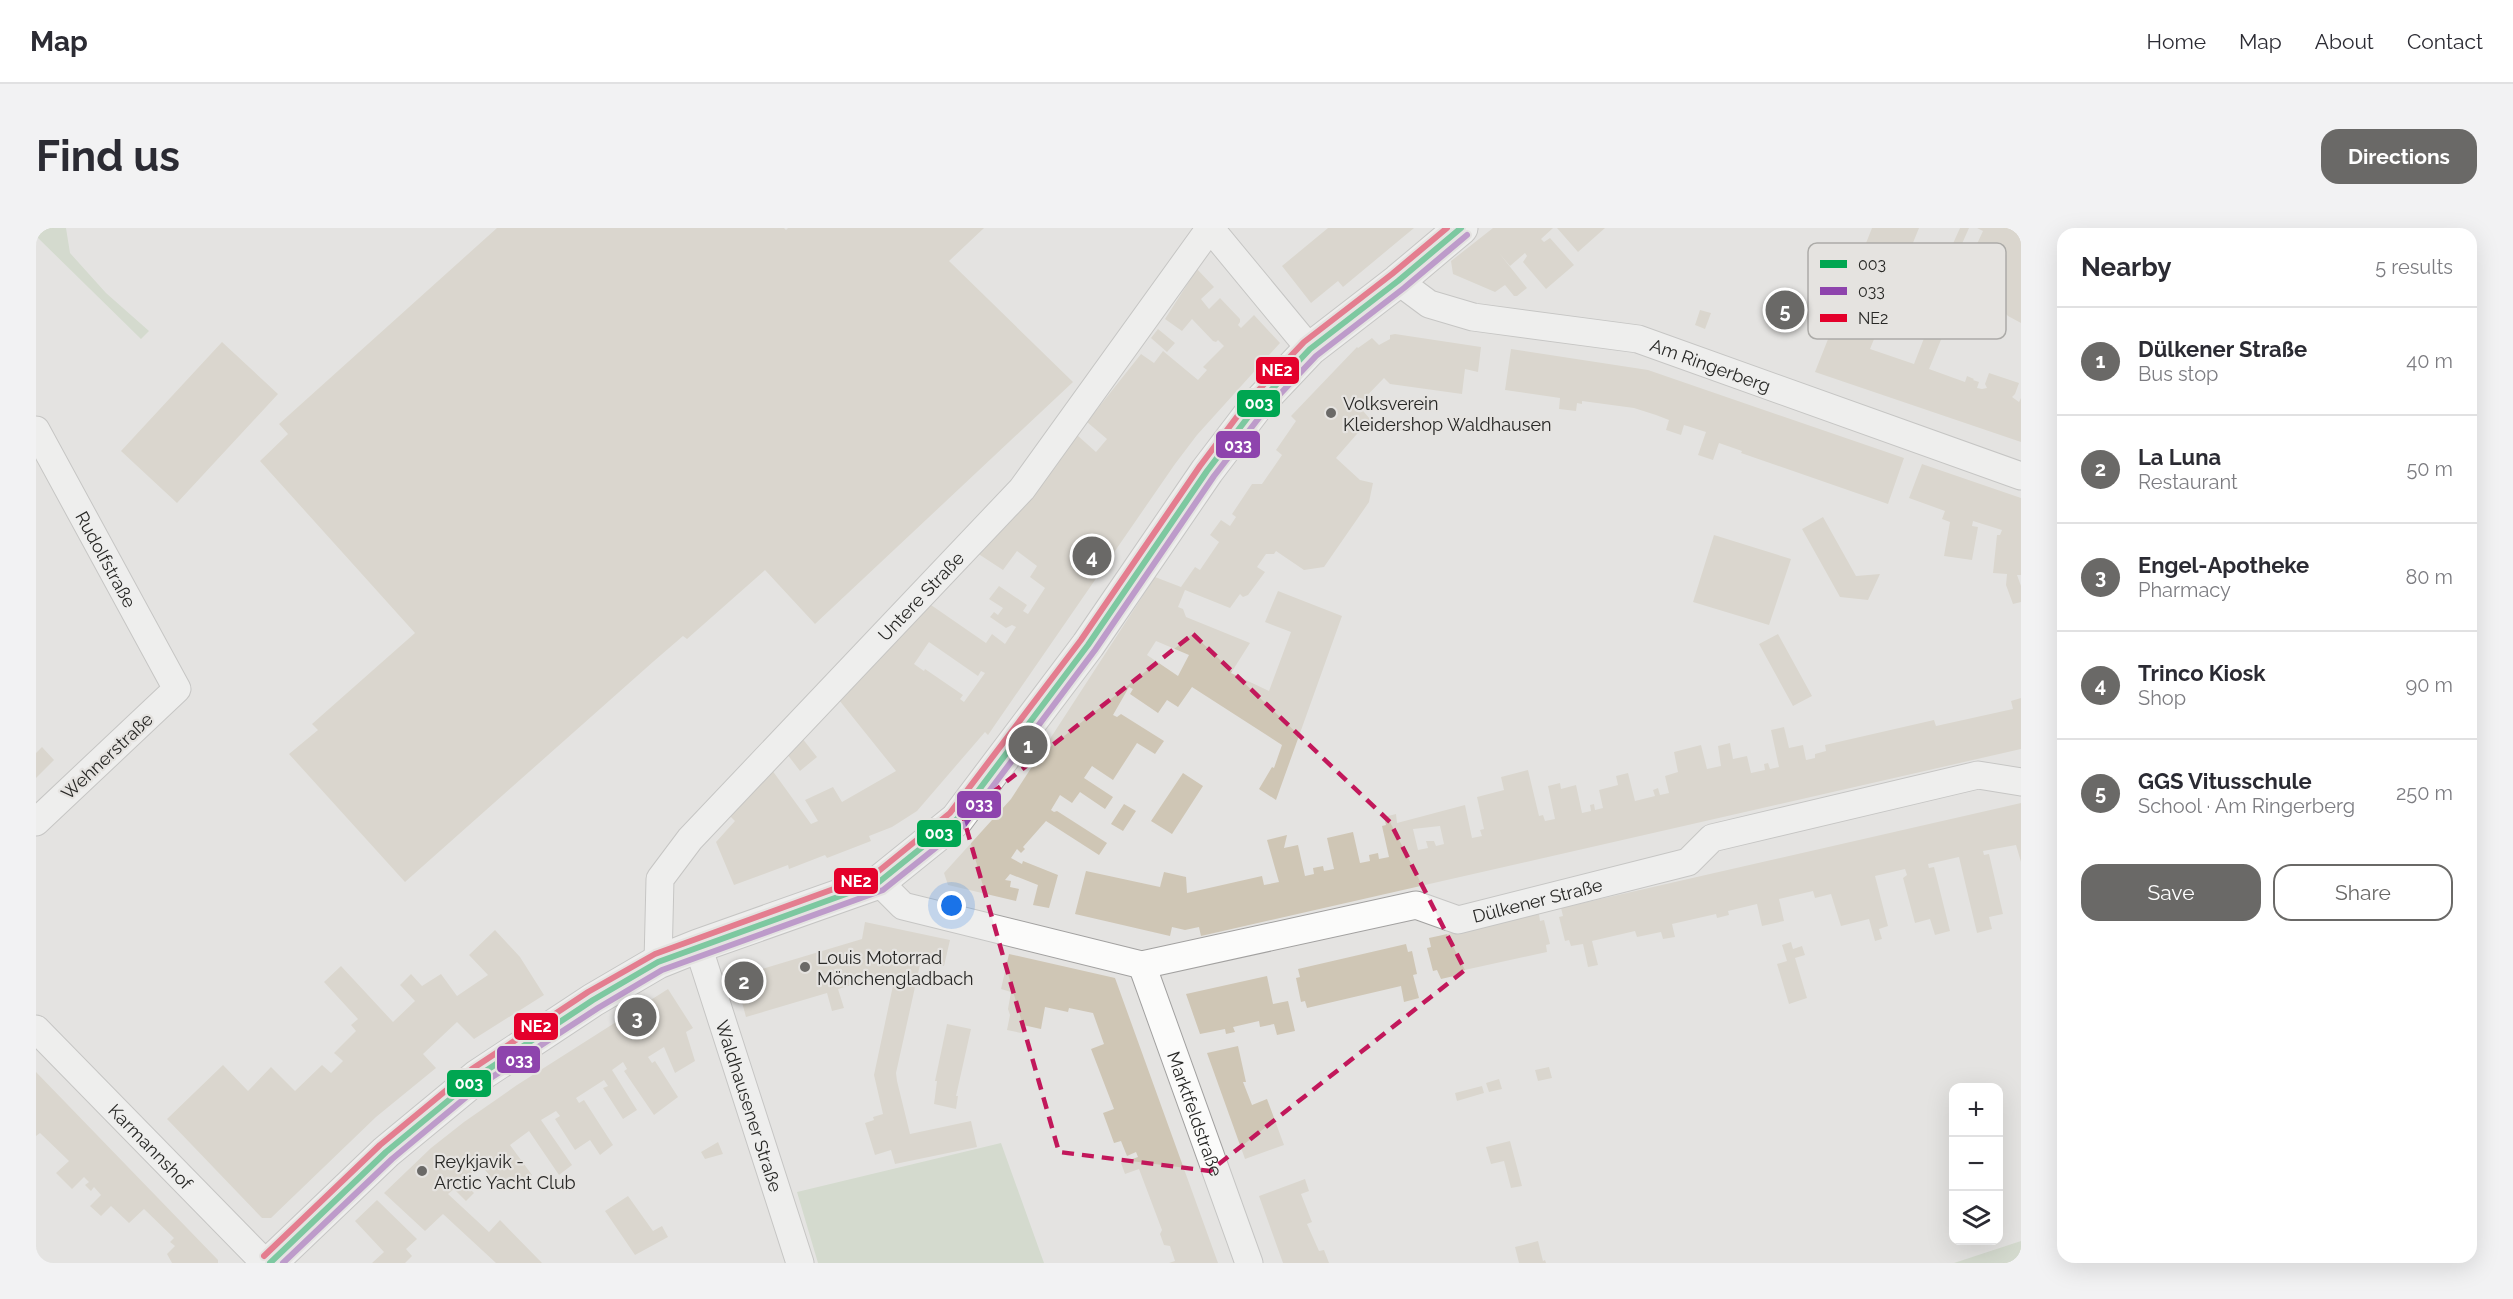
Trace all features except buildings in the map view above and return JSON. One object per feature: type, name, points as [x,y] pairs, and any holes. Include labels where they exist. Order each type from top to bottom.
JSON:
[{"type":"street","points":[[1210,228],[1310,349]]},
{"type":"street","name":"Untere Straße","points":[[658,962],[660,879],[690,839],[1022,489],[1210,228]]},
{"type":"street","points":[[268,1263],[386,1152],[478,1076],[594,1000],[658,962],[879,882],[957,819],[1088,645],[1207,471],[1258,405],[1310,349],[1398,281],[1461,228]]},
{"type":"street","name":"Am Ringerberg","points":[[1398,281],[1429,304],[1473,317],[1638,339],[2021,476]]},
{"type":"street","name":"Rudolfstraße","points":[[36,430],[177,689]]},
{"type":"street","name":"Wehnerstraße","points":[[36,822],[177,689]]},
{"type":"street","name":"Dülkener Straße","points":[[879,882],[903,906],[1142,965],[1416,905],[1458,920],[1688,862],[1712,838],[1978,775],[2021,782]]},
{"type":"street","name":"Waldhausener Straße","points":[[698,946],[800,1263]]},
{"type":"street","name":"Marktfeldstraße","points":[[1142,965],[1249,1263]]},
{"type":"street","name":"Karmannshof","points":[[36,1029],[268,1263]]},
{"type":"highlighted area","points":[[1193,634],[1390,822],[1465,970],[1210,1171],[1059,1152],[963,816]]},
{"type":"green space","points":[[40,228],[66,228],[70,253],[106,293],[149,331],[141,339],[37,237]]},
{"type":"green space","points":[[1001,1143],[1044,1263],[818,1263],[797,1192]]},
{"type":"green space","points":[[2021,1241],[2021,1263],[1954,1263]]},
{"type":"transit line","name":"NE2","points":[[264,1256],[380,1145],[472,1069],[588,992],[655,954],[875,874],[950,813],[1081,640],[1200,466],[1251,398],[1304,342],[1447,228]]},
{"type":"transit line","name":"003","points":[[270,1263],[386,1152],[478,1076],[593,1000],[658,962],[879,882],[957,819],[1088,645],[1207,471],[1258,404],[1310,349],[1398,281],[1461,228]]},
{"type":"transit line","name":"033","points":[[283,1263],[392,1159],[483,1083],[598,1008],[662,970],[883,890],[963,826],[1095,650],[1214,476],[1265,410],[1316,356],[1404,288],[1467,235]]},
{"type":"place","name":"GGS Vitusschule","points":[[1785,310]]},
{"type":"place","name":"Volksverein Kleidershop Waldhausen","points":[[1331,413]]},
{"type":"place","name":"Trinco Kiosk","points":[[1092,556]]},
{"type":"place","name":"Dülkener Straße","points":[[1028,745]]},
{"type":"place","name":"Louis Motorrad Mönchengladbach","points":[[805,967]]},
{"type":"place","name":"La Luna","points":[[744,981]]},
{"type":"place","name":"Engel-Apotheke","points":[[637,1017]]},
{"type":"place","name":"Reykjavik - Arctic Yacht Club","points":[[422,1171]]}]
